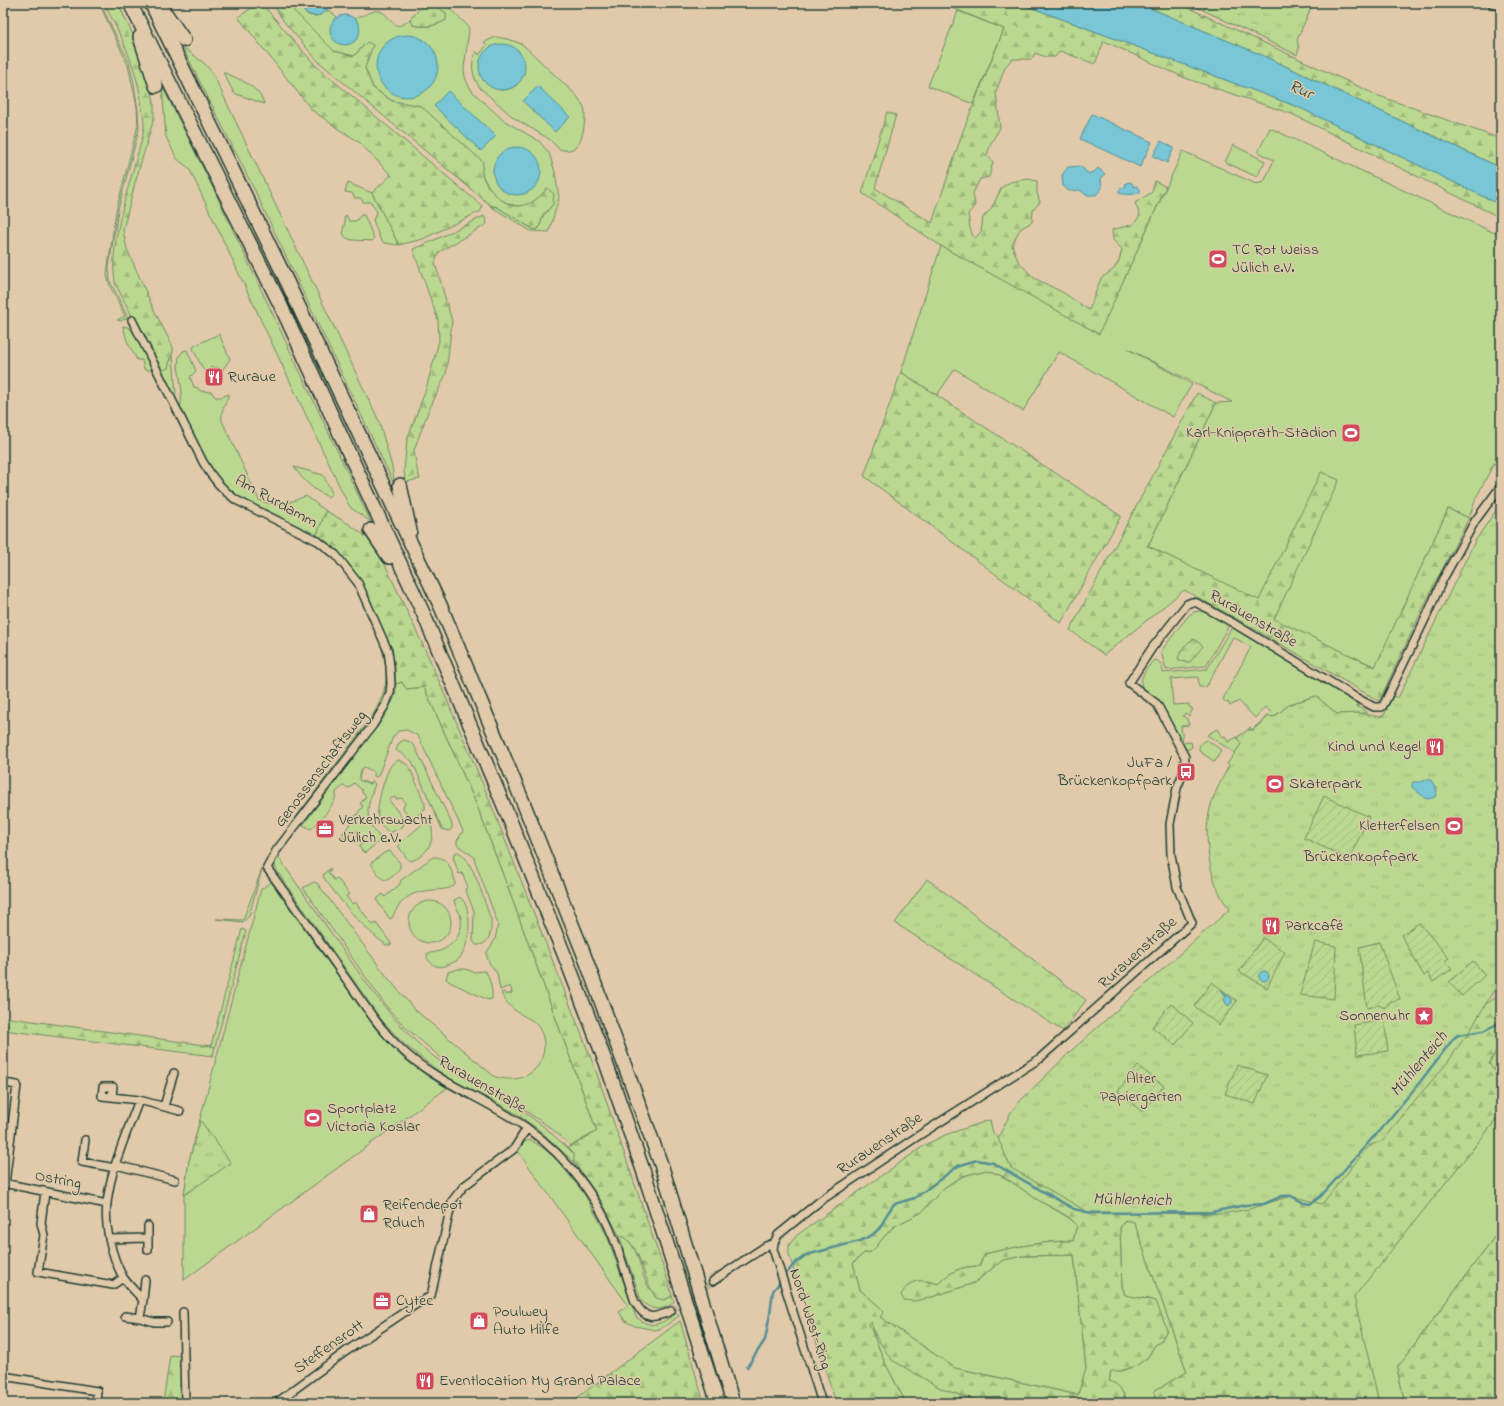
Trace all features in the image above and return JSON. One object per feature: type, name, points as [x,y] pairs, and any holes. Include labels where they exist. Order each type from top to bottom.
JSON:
[{"type":"highway","points":[[130,3],[156,86]]},
{"type":"highway","points":[[130,3],[280,304],[424,615],[515,832],[606,1063],[644,1173],[718,1403]]},
{"type":"highway","points":[[152,3],[281,269],[440,607],[523,802],[583,952],[662,1167],[733,1403]]},
{"type":"highway","points":[[159,3],[184,40]]},
{"type":"highway","points":[[400,485],[414,552]]},
{"type":"highway","points":[[371,530],[424,615]]},
{"type":"street","points":[[1491,3],[1501,7]]},
{"type":"street","name":"Am Rurdamm","points":[[132,320],[198,452],[215,482],[236,500],[328,548],[336,555],[358,583],[388,651],[391,684]]},
{"type":"street","name":"Rurauenstraße","points":[[713,1281],[766,1246],[774,1243],[778,1235],[820,1201],[918,1136],[1039,1059],[1192,923],[1177,887],[1171,855],[1170,824],[1178,788],[1184,771],[1185,757],[1157,704],[1129,683],[1152,648],[1187,604],[1192,602],[1197,603],[1233,623],[1355,697],[1374,707],[1382,707],[1386,702],[1442,581],[1475,521],[1501,486]]},
{"type":"street","name":"Genossenschaftsweg","points":[[267,868],[276,851],[373,725],[385,706],[390,693],[391,684]]},
{"type":"street","name":"Rurauenstraße","points":[[267,868],[375,1020],[399,1047],[418,1064],[449,1084],[527,1128],[561,1158],[583,1183],[600,1210],[614,1239],[635,1302],[639,1309],[649,1317],[658,1317],[671,1311]]},
{"type":"street","points":[[164,1106],[174,1074]]},
{"type":"street","points":[[3,1083],[17,1086],[4,1184]]},
{"type":"street","points":[[112,1096],[139,1100],[164,1106],[180,1112]]},
{"type":"street","points":[[139,1100],[115,1166],[107,1204],[109,1239],[124,1278],[143,1300]]},
{"type":"street","name":"Steffensrott","points":[[276,1403],[345,1352],[418,1303],[431,1296],[452,1201],[464,1186],[514,1149],[527,1128]]},
{"type":"street","points":[[84,1140],[82,1162],[115,1166],[175,1180]]},
{"type":"street","name":"Ostring","points":[[4,1184],[107,1204]]},
{"type":"street","points":[[46,1192],[41,1223],[44,1235],[38,1272],[112,1285],[124,1278]]},
{"type":"street","points":[[148,1226],[148,1250]]},
{"type":"street","points":[[109,1239],[148,1238]]},
{"type":"street","name":"Nord-West-Ring","points":[[774,1243],[773,1249],[822,1403]]},
{"type":"street","points":[[140,1318],[145,1280]]},
{"type":"street","points":[[183,1312],[185,1403]]},
{"type":"street","points":[[125,1316],[154,1322],[167,1322]]},
{"type":"street","points":[[3,1376],[97,1391],[96,1403]]},
{"type":"green space","points":[[99,3],[129,62],[138,111],[139,129],[118,210],[109,267],[110,281],[127,316],[127,318],[121,321],[117,320],[125,316],[110,286],[107,275],[116,211],[138,125],[137,107],[128,65]]},
{"type":"green space","points":[[104,3],[118,3],[143,56],[150,78],[154,104],[154,118],[123,230],[127,249],[154,310],[173,347],[173,353],[168,368],[164,370],[160,370],[116,285],[114,256],[119,222],[142,139],[144,124],[141,100],[135,74],[122,39]]},
{"type":"green space","points":[[272,3],[286,3],[334,51],[354,56],[367,42],[373,45],[365,68],[373,88],[392,101],[421,106],[483,162],[482,172],[484,179],[496,196],[507,203],[519,206],[528,204],[535,200],[547,188],[554,194],[553,204],[543,216],[537,230],[497,207],[490,205],[319,62],[285,23]]},
{"type":"green space","points":[[286,3],[300,3],[304,11],[310,16],[318,16],[326,11],[330,11],[337,17],[334,20],[358,22],[355,19],[378,11],[382,12],[394,24],[397,25],[405,23],[410,19],[413,25],[426,26],[434,25],[446,20],[432,3],[444,3],[468,26],[469,30],[464,71],[466,80],[473,92],[503,120],[539,141],[549,153],[555,172],[559,198],[549,232],[531,231],[490,206],[497,207],[537,230],[543,216],[553,204],[547,189],[538,198],[528,204],[519,206],[501,200],[493,193],[481,172],[421,106],[392,101],[373,88],[365,68],[367,42],[354,56],[334,51]]},
{"type":"green space","points":[[425,3],[432,3],[446,13],[446,20],[430,26],[413,25],[410,19]]},
{"type":"green space","points":[[940,3],[1019,3],[1298,107],[1501,205],[1501,218],[1292,114],[1185,78],[1104,41],[1095,64],[1060,51],[1055,57],[1046,57],[1035,53],[1032,59],[1012,59],[1005,67],[996,92],[1000,128],[991,143],[987,155],[993,162],[989,177],[980,179],[973,193],[975,205],[968,214],[970,228],[974,239],[981,232],[983,217],[991,209],[1002,187],[1010,182],[1028,179],[1037,181],[1037,193],[1040,202],[1033,210],[1032,222],[1020,229],[1012,245],[1018,261],[1034,278],[1062,292],[1089,310],[1101,278],[1113,270],[1119,261],[1122,249],[1113,240],[1112,230],[1134,224],[1140,215],[1135,203],[1152,192],[1155,181],[1166,187],[1099,334],[941,246],[862,193],[887,112],[896,115],[875,188],[932,223],[963,131],[1004,29]]},
{"type":"green space","points":[[1138,3],[1178,3],[1379,96],[1501,139],[1501,168],[1264,56]]},
{"type":"green space","points":[[1188,3],[1209,3],[1203,10]]},
{"type":"green space","points":[[1209,3],[1313,3],[1297,40],[1299,48],[1297,55],[1203,10]]},
{"type":"green space","points":[[258,4],[262,4],[315,65],[482,206],[481,211],[423,239],[399,245],[372,193],[391,175],[358,141],[312,110],[238,17]]},
{"type":"green space","points":[[958,11],[1004,29],[973,104],[928,86]]},
{"type":"green space","points":[[496,37],[522,44],[577,96],[584,107],[585,121],[583,133],[577,146],[568,150],[559,149],[549,139],[514,118],[480,88],[475,79],[473,61],[476,51],[479,55],[487,45],[484,42]],"holes":[[[496,45],[518,50],[524,60],[517,85],[510,89],[502,90],[487,84],[486,51]]]},
{"type":"green space","points":[[182,46],[205,64],[212,72],[379,421],[392,467],[395,486],[255,191]]},
{"type":"green space","points":[[223,72],[248,84],[258,92],[264,104],[234,93]]},
{"type":"green space","points":[[162,86],[214,190],[371,522],[351,508],[347,502],[189,168],[177,159],[166,137]]},
{"type":"green space","name":"Karl-Knipprath-Stadion","points":[[1270,128],[1501,236],[1501,466],[1494,463],[1476,498],[1469,518],[1448,509],[1376,667],[1274,620],[1259,601],[1148,546],[1216,403],[1232,402],[1128,349],[1192,384],[1173,417],[1059,352],[1023,411],[955,369],[937,395],[901,372],[941,246],[1099,333],[1183,151],[1256,184],[1264,182],[1274,160],[1258,152]]},
{"type":"green space","points":[[1233,145],[1265,161],[1257,177],[1225,162]]},
{"type":"green space","points":[[348,183],[372,193],[399,245],[384,243],[380,239],[373,220],[377,212],[371,202],[363,202],[361,198],[355,198],[352,193],[345,192]]},
{"type":"green space","points":[[346,215],[349,221],[356,221],[361,215],[364,215],[374,238],[372,241],[346,238],[343,229],[345,222],[344,218]]},
{"type":"green space","points":[[484,216],[487,224],[439,252],[435,263],[452,321],[446,374],[428,412],[414,450],[420,479],[405,482],[404,470],[407,440],[426,389],[439,341],[438,320],[413,249]]},
{"type":"green space","points":[[123,326],[128,327],[134,332],[216,487],[208,478],[154,371],[144,369],[142,360],[137,360],[127,341]]},
{"type":"green space","points":[[219,334],[230,359],[221,372],[219,368],[211,367],[207,373],[203,369],[193,349],[194,346]]},
{"type":"green space","points":[[187,350],[196,371],[190,377],[194,387],[198,388],[200,391],[212,392],[215,397],[222,397],[229,394],[222,412],[222,421],[259,500],[271,504],[282,504],[306,496],[326,511],[316,537],[234,496],[212,474],[180,411],[182,392],[178,366],[179,357],[183,351]]},
{"type":"green space","points":[[173,356],[176,394],[174,397],[160,370],[168,364]]},
{"type":"green space","points":[[901,372],[1121,516],[1061,623],[864,476]]},
{"type":"green space","points":[[1197,393],[1216,403],[1148,546],[1259,600],[1321,472],[1339,480],[1274,619],[1375,667],[1448,509],[1469,518],[1435,583],[1379,701],[1184,590],[1104,655],[1070,630]]},
{"type":"green space","points":[[294,467],[323,475],[332,493],[328,497],[313,488]]},
{"type":"green space","points":[[216,487],[288,528],[249,510],[233,501]]},
{"type":"green space","name":"Brückenkopfpark","points":[[1501,503],[1501,978],[1468,1034],[1448,1062],[1409,1107],[1384,1140],[1369,1146],[1322,1204],[1291,1196],[1249,1209],[1221,1214],[1088,1212],[1011,1168],[998,1138],[1011,1112],[1018,1103],[1071,1051],[1230,909],[1222,898],[1213,875],[1208,852],[1207,827],[1211,805],[1229,766],[1227,764],[1241,744],[1237,737],[1248,730],[1253,730],[1269,716],[1274,717],[1290,704],[1316,696],[1337,714],[1359,713],[1380,717],[1384,715],[1393,696],[1398,698],[1475,541]]},
{"type":"green space","points":[[326,511],[361,533],[379,552],[430,660],[487,794],[596,1071],[670,1287],[672,1296],[664,1300],[656,1298],[640,1259],[632,1245],[627,1239],[619,1235],[602,1202],[574,1162],[574,1154],[568,1148],[597,1131],[476,803],[424,687],[406,689],[402,682],[395,684],[395,666],[391,653],[346,562],[330,545],[316,537]]},
{"type":"green space","points":[[288,528],[311,541],[320,547]]},
{"type":"green space","points":[[320,547],[330,553],[336,560],[333,557]]},
{"type":"green space","points":[[346,572],[356,584],[368,610]]},
{"type":"green space","points":[[1200,611],[1212,615],[1229,625],[1206,666],[1166,670],[1161,651],[1188,616],[1194,612]]},
{"type":"green space","points":[[371,617],[387,659],[388,680],[383,699],[369,724],[298,817],[290,825],[376,710],[384,690],[386,667]]},
{"type":"green space","points":[[1232,627],[1359,705],[1356,706],[1367,712],[1337,714],[1316,696],[1290,704],[1274,717],[1269,716],[1252,730],[1271,712],[1265,707],[1255,718],[1239,701],[1230,706],[1228,702],[1226,703],[1223,699],[1251,647],[1233,637],[1206,687],[1199,687],[1198,677],[1171,679],[1173,705],[1189,704],[1189,707],[1193,709],[1189,716],[1185,713],[1183,716],[1187,719],[1189,725],[1181,726],[1183,743],[1191,742],[1192,747],[1187,750],[1182,744],[1166,713],[1143,689],[1141,681],[1142,677],[1154,660],[1160,663],[1163,673],[1207,669]]},
{"type":"green space","points":[[1194,639],[1203,646],[1191,661],[1187,663],[1178,659],[1180,653],[1188,642]]},
{"type":"green space","points":[[402,682],[407,689],[424,687],[476,803],[597,1131],[571,1146],[552,1129],[529,1113],[445,1061],[406,1028],[386,1006],[303,888],[314,882],[317,883],[388,978],[414,1009],[495,1077],[515,1079],[524,1077],[538,1066],[544,1047],[542,1033],[534,1022],[511,1006],[501,993],[504,992],[506,995],[512,993],[510,986],[500,990],[497,973],[487,958],[487,952],[495,940],[498,924],[473,856],[457,845],[457,841],[463,831],[418,736],[407,730],[398,731],[393,737],[378,776],[374,776],[374,772],[364,767],[361,770],[359,780],[370,784],[372,781],[375,784],[371,795],[368,816],[372,827],[381,840],[365,853],[359,846],[364,842],[361,839],[356,842],[353,839],[358,834],[356,831],[343,839],[341,836],[363,806],[360,804],[366,796],[354,783],[349,788],[343,786],[336,792],[336,796],[331,806],[311,829],[303,825],[376,727],[393,701],[396,693],[395,684]]},
{"type":"green space","points":[[1217,729],[1222,737],[1225,736],[1228,742],[1237,737],[1241,744],[1235,753],[1207,735]]},
{"type":"green space","points":[[404,740],[410,742],[415,747],[452,824],[452,828],[449,831],[442,829],[412,761],[396,750],[399,743]]},
{"type":"green space","points":[[1207,740],[1221,750],[1215,762],[1199,751],[1201,744]]},
{"type":"green space","points":[[399,760],[409,766],[425,804],[425,809],[414,818],[409,817],[403,808],[405,803],[402,798],[397,799],[394,797],[389,800],[404,820],[403,826],[390,833],[383,827],[378,818],[378,806],[387,773],[393,763]]},
{"type":"green space","points":[[1324,796],[1369,817],[1349,859],[1304,838]]},
{"type":"green space","points":[[425,822],[431,825],[432,831],[429,847],[417,859],[411,861],[408,860],[399,847],[399,844]]},
{"type":"green space","points":[[390,851],[400,866],[397,872],[386,880],[379,875],[371,863],[384,853]]},
{"type":"green space","points":[[458,852],[469,863],[482,893],[491,920],[489,937],[481,945],[476,945],[473,941],[474,911],[465,889],[468,887],[462,873],[459,874],[453,857],[454,853]]},
{"type":"green space","points":[[278,854],[287,870],[363,979],[407,1033],[445,1065],[537,1121],[575,1154],[574,1162],[539,1130],[517,1114],[449,1078],[403,1043],[380,1018],[279,874],[275,864]]},
{"type":"green space","points":[[433,857],[443,859],[451,868],[455,885],[448,889],[413,894],[399,905],[390,919],[377,901],[378,898],[383,894],[385,897],[400,884],[401,880]]},
{"type":"green space","points":[[330,868],[331,870],[328,872],[334,880],[337,878],[349,894],[346,896],[352,904],[355,902],[373,925],[376,923],[391,945],[386,945],[352,914],[324,878],[323,875]]},
{"type":"green space","points":[[262,869],[249,916],[243,922],[216,919],[243,920]]},
{"type":"green space","points":[[927,879],[1086,1000],[1063,1031],[895,923]]},
{"type":"green space","points":[[271,882],[376,1029],[401,1056],[426,1075],[447,1088],[184,1280],[184,1195],[189,1161],[261,889]]},
{"type":"green space","points":[[460,897],[464,902],[469,918],[466,946],[458,960],[442,967],[437,966],[427,958],[428,953],[447,947],[457,938],[460,932],[461,918],[454,900]]},
{"type":"green space","points":[[430,901],[445,907],[451,922],[445,937],[430,943],[415,937],[409,922],[415,907]]},
{"type":"green space","points":[[1419,923],[1449,958],[1445,961],[1452,969],[1433,982],[1428,973],[1424,976],[1401,935]]},
{"type":"green space","points":[[242,929],[246,931],[215,1047],[211,1046]]},
{"type":"green space","points":[[1263,938],[1285,952],[1267,988],[1239,971]]},
{"type":"green space","points":[[1315,942],[1336,946],[1334,999],[1300,995]]},
{"type":"green space","points":[[1379,942],[1400,999],[1389,1002],[1389,1004],[1384,1008],[1379,1005],[1367,1008],[1359,947]]},
{"type":"green space","points":[[1473,961],[1485,975],[1462,996],[1449,982]]},
{"type":"green space","points":[[458,969],[465,969],[474,972],[485,971],[491,984],[492,999],[488,1000],[446,979],[448,972]]},
{"type":"green space","points":[[1212,982],[1237,1001],[1219,1025],[1194,1006]]},
{"type":"green space","points":[[1501,994],[1501,1042],[1489,1064],[1501,1077],[1501,1122],[1496,1120],[1354,1297],[1379,1403],[1156,1403],[1154,1391],[1187,1372],[1134,1222],[1125,1220],[1120,1228],[1122,1286],[1125,1295],[1156,1301],[1167,1330],[1161,1341],[1154,1346],[1148,1357],[1136,1366],[1120,1371],[1111,1371],[1109,1381],[1119,1386],[1124,1395],[1125,1403],[993,1403],[978,1401],[942,1389],[892,1360],[875,1335],[871,1322],[869,1324],[885,1363],[906,1403],[836,1403],[789,1255],[789,1245],[797,1235],[925,1145],[945,1135],[990,1120],[993,1133],[998,1138],[1480,1008]],"holes":[[[986,1170],[994,1172],[1036,1199],[1061,1212],[1073,1221],[1077,1225],[1073,1241],[1029,1245],[985,1254],[979,1266],[966,1267],[956,1270],[938,1284],[926,1281],[916,1281],[908,1285],[901,1295],[904,1300],[914,1301],[929,1298],[974,1283],[1003,1260],[1022,1256],[1074,1255],[1086,1368],[1078,1395],[955,1368],[880,1317],[884,1312],[860,1290],[853,1263],[864,1253],[871,1252],[893,1227],[922,1212],[945,1187],[963,1176]]]},
{"type":"green space","points":[[1171,1003],[1193,1023],[1175,1045],[1152,1027]]},
{"type":"green space","points":[[3,1017],[215,1047],[213,1056],[3,1030]]},
{"type":"green space","points":[[1384,1020],[1388,1051],[1357,1055],[1354,1025]]},
{"type":"green space","points":[[1501,1042],[1501,1077],[1489,1064]]},
{"type":"green space","points":[[1237,1065],[1267,1075],[1255,1104],[1225,1094]]},
{"type":"green space","name":"Alter Papiergarten","points":[[1138,1066],[1164,1086],[1142,1112],[1118,1091]]},
{"type":"green space","points":[[200,1120],[231,1163],[184,1195],[189,1161]]},
{"type":"green space","points":[[1496,1120],[1501,1122],[1501,1228],[1397,1368],[1405,1403],[1379,1403],[1353,1297]]},
{"type":"green space","points":[[531,1140],[558,1161],[583,1192],[606,1233],[636,1317],[647,1324],[652,1325],[657,1324],[677,1313],[679,1316],[662,1328],[655,1330],[635,1326],[625,1321],[619,1312],[628,1305],[517,1150],[526,1141]]},
{"type":"green space","points":[[986,1170],[994,1172],[1008,1180],[1073,1221],[1077,1225],[1073,1241],[1029,1245],[985,1254],[979,1266],[966,1267],[956,1270],[938,1284],[927,1281],[929,1298],[974,1283],[1003,1260],[1022,1256],[1074,1255],[1086,1368],[1078,1395],[955,1368],[880,1317],[880,1307],[860,1290],[853,1263],[864,1253],[871,1252],[893,1227],[922,1212],[945,1187],[963,1176]]},
{"type":"green space","points":[[1125,1220],[1134,1221],[1187,1372],[1154,1391],[1156,1403],[1125,1403],[1124,1394],[1109,1381],[1111,1370],[1120,1371],[1136,1366],[1148,1357],[1154,1346],[1161,1341],[1167,1330],[1150,1299],[1125,1296],[1122,1286],[1120,1228]]},
{"type":"green space","points":[[1501,1228],[1501,1403],[1405,1403],[1397,1368]]},
{"type":"green space","points":[[619,1235],[631,1244],[635,1251],[645,1281],[650,1290],[664,1300],[672,1296],[674,1302],[666,1307],[657,1309],[649,1307],[641,1300]]},
{"type":"green space","points":[[680,1321],[704,1403],[570,1403]]},
{"type":"green space","points":[[871,1321],[978,1401],[993,1403],[906,1403],[885,1363],[869,1324]]},
{"type":"green space","points":[[170,1355],[181,1356],[181,1403],[163,1403]]},
{"type":"water","points":[[300,3],[330,3],[328,9],[324,13],[315,16],[306,13],[302,9]]},
{"type":"water","name":"Rur","points":[[1019,3],[1138,3],[1264,56],[1501,168],[1501,205],[1298,107]]},
{"type":"water","points":[[345,15],[356,19],[360,30],[356,41],[345,45],[334,41],[330,30],[334,19]]},
{"type":"water","points":[[407,35],[419,37],[429,44],[436,54],[438,66],[436,78],[429,88],[419,95],[407,97],[395,95],[385,88],[378,78],[376,66],[378,54],[385,44],[395,37]]},
{"type":"water","points":[[502,44],[515,48],[521,54],[525,67],[521,80],[515,86],[502,90],[489,86],[483,80],[479,67],[483,54],[489,48]]},
{"type":"water","points":[[538,86],[570,117],[555,132],[523,101]]},
{"type":"water","points":[[448,91],[496,136],[481,151],[434,106]]},
{"type":"water","points":[[1092,114],[1152,142],[1140,167],[1080,139]]},
{"type":"water","points":[[1161,141],[1174,148],[1167,163],[1153,156]]},
{"type":"water","points":[[512,147],[522,147],[534,154],[541,166],[541,176],[534,188],[522,195],[512,195],[504,191],[497,184],[493,176],[493,166],[497,158],[504,151]]},
{"type":"water","points":[[1080,166],[1089,174],[1091,172],[1093,173],[1098,168],[1105,174],[1101,179],[1102,188],[1096,195],[1086,195],[1080,190],[1069,191],[1063,186],[1062,175],[1068,167]]},
{"type":"water","points":[[1126,183],[1132,183],[1134,187],[1137,186],[1140,189],[1140,192],[1136,194],[1119,193],[1119,190],[1125,187]]},
{"type":"water","points":[[1431,780],[1436,788],[1437,795],[1433,798],[1426,799],[1412,787],[1413,782],[1421,782]]},
{"type":"water","points":[[1262,971],[1266,971],[1268,972],[1268,980],[1262,981],[1259,978],[1259,974]]},
{"type":"water","points":[[1221,990],[1232,999],[1232,1003],[1228,1006],[1224,1000],[1226,996]]},
{"type":"waterway","name":"Mühlenteich","points":[[747,1367],[765,1340],[773,1291],[794,1264],[806,1255],[860,1241],[872,1235],[880,1228],[894,1204],[915,1198],[958,1166],[977,1160],[993,1163],[1074,1209],[1091,1213],[1212,1212],[1245,1205],[1264,1204],[1282,1196],[1291,1196],[1304,1203],[1310,1204],[1321,1196],[1386,1123],[1453,1039],[1458,1035],[1483,1031],[1501,1022]]},
{"type":"tunnel","points":[[671,1311],[713,1281]]},
{"type":"place","name":"TC Rot Weiss Jülich e.V.","points":[[1218,259]]},
{"type":"place","name":"Ruraue","points":[[214,377]]},
{"type":"place","name":"Karl-Knipprath-Stadion","points":[[1351,433]]},
{"type":"place","name":"Kind und Kegel","points":[[1435,747]]},
{"type":"place","name":"JuFa / Brückenkopfpark","points":[[1186,772]]},
{"type":"place","name":"Skaterpark","points":[[1275,784]]},
{"type":"place","name":"Kletterfelsen","points":[[1454,826]]},
{"type":"place","name":"Verkehrswacht Jülich e.V.","points":[[325,829]]},
{"type":"place","name":"Parkcafé","points":[[1271,926]]},
{"type":"place","name":"Sonnenuhr","points":[[1424,1016]]},
{"type":"place","name":"Sportplatz Victoria Koslar","points":[[313,1118]]},
{"type":"place","name":"Reifendepot Rduch","points":[[369,1214]]},
{"type":"place","name":"Cytec","points":[[382,1301]]},
{"type":"place","name":"Poulwey Auto Hilfe","points":[[479,1321]]},
{"type":"place","name":"Eventlocation My Grand Palace","points":[[425,1381]]}]
